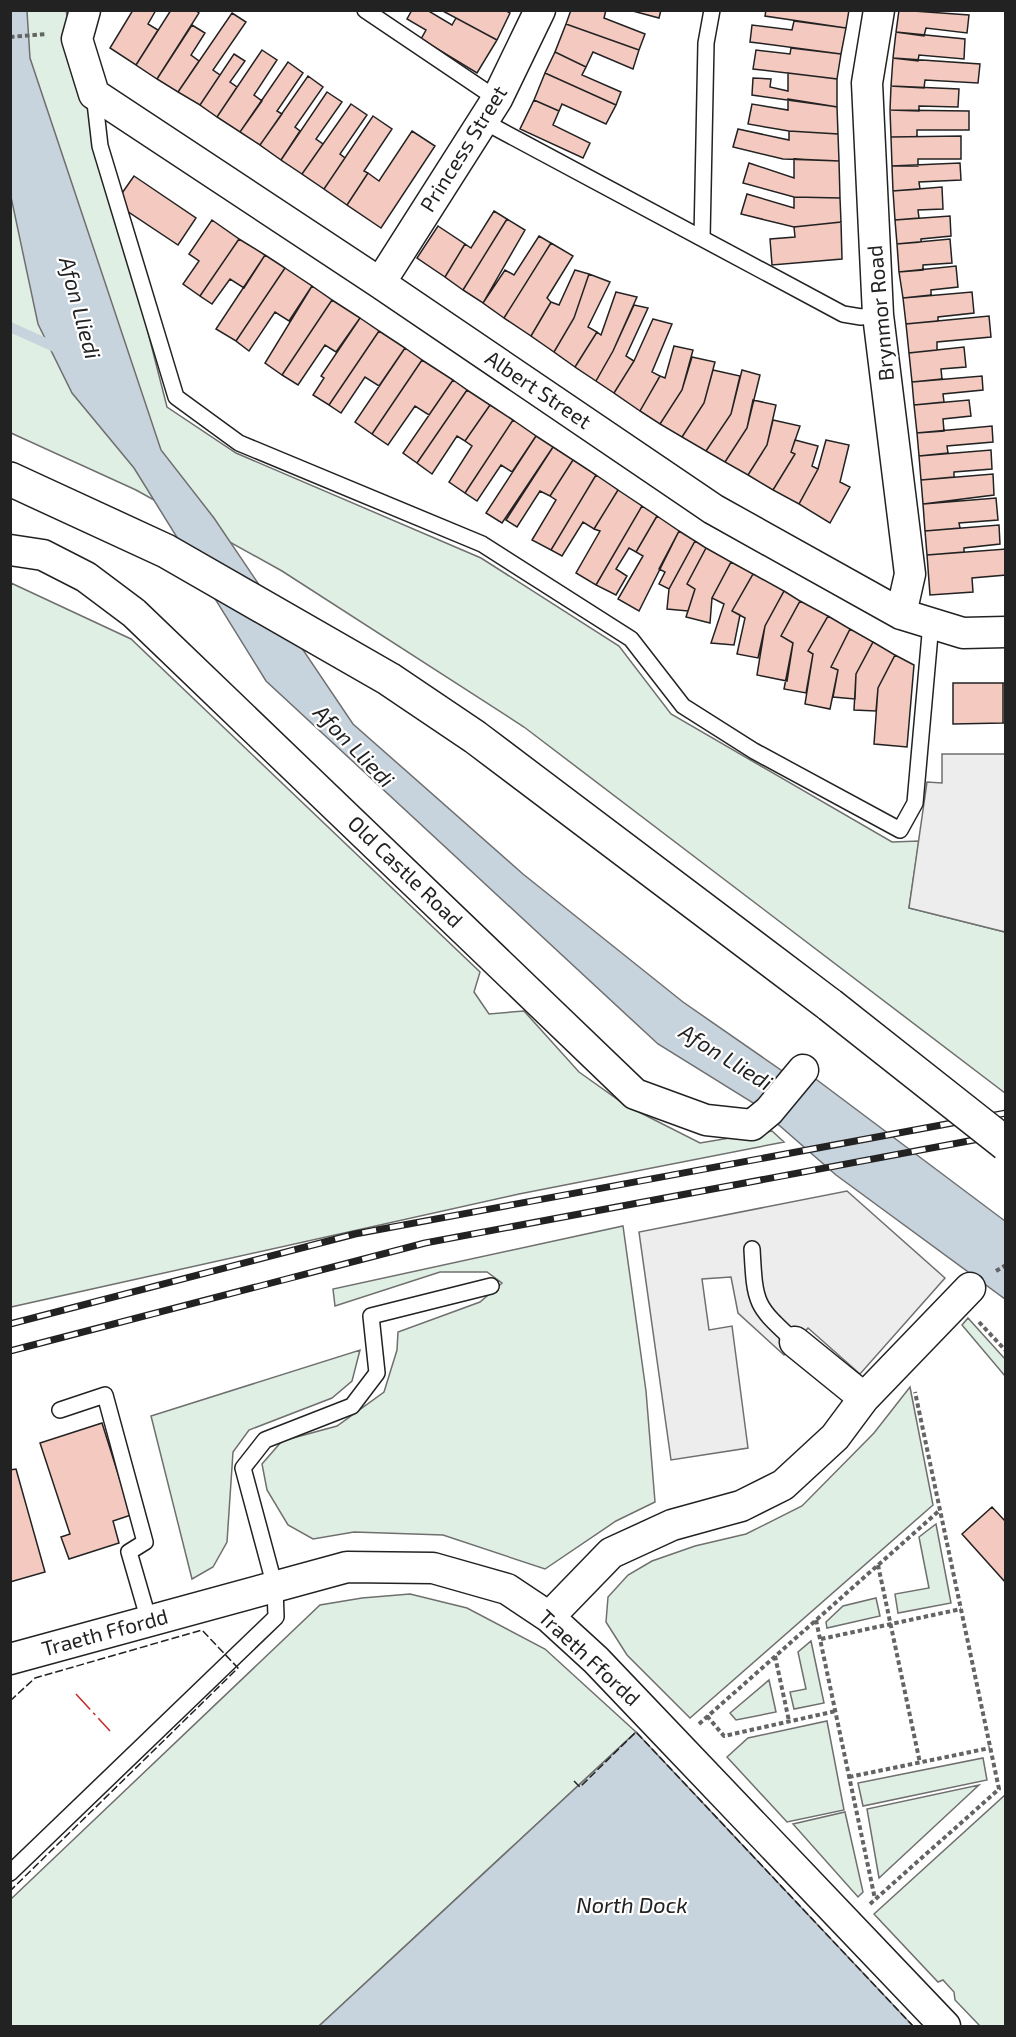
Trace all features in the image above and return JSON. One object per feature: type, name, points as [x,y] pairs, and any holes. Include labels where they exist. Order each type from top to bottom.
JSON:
[{"type":"main road","points":[[10,478],[166,551],[389,679],[476,737],[830,1005],[1005,1144]]},
{"type":"street","points":[[85,10],[77,39],[94,94]]},
{"type":"street","name":"Princess Street","points":[[380,283],[490,110],[540,10]]},
{"type":"street","name":"Brynmor Road","points":[[879,10],[867,83],[878,315],[910,574],[901,614]]},
{"type":"street","name":"Albert Street","points":[[94,94],[380,283],[712,509],[901,614],[963,633],[1005,632]]},
{"type":"street","name":"Old Castle Road","points":[[10,550],[43,555],[75,571],[134,613],[635,1094],[705,1120],[752,1125],[769,1111],[803,1070]]},
{"type":"street","points":[[549,1617],[610,1553],[672,1525],[741,1506],[783,1485],[835,1437],[864,1398],[970,1288]]},
{"type":"street","points":[[795,1342],[864,1398]]},
{"type":"street","name":"Traeth Ffordd","points":[[10,1659],[347,1567],[433,1568],[507,1589],[549,1617],[596,1660],[945,2026]]},
{"type":"lane","points":[[365,10],[490,110],[702,238],[843,314],[861,317],[878,315]]},
{"type":"lane","points":[[702,238],[706,43],[712,10]]},
{"type":"lane","points":[[94,94],[100,146],[176,397],[239,443],[482,544],[631,639],[683,706],[754,751],[900,830],[915,803],[931,623]]},
{"type":"lane","points":[[752,1249],[754,1290],[762,1311],[795,1342]]},
{"type":"lane","points":[[10,1873],[276,1617],[275,1587],[243,1468],[265,1440],[352,1406],[377,1373],[370,1316],[491,1286]]},
{"type":"lane","points":[[60,1410],[105,1395],[145,1542],[129,1552],[149,1621]]},
{"type":"path","points":[[10,36],[58,33]]},
{"type":"path","points":[[847,1924],[999,1789],[907,1353]]},
{"type":"path","points":[[677,1743],[940,1510]]},
{"type":"path","points":[[878,1565],[920,1763]]},
{"type":"path","points":[[821,1639],[961,1609]]},
{"type":"path","points":[[816,1620],[875,1900]]},
{"type":"path","points":[[775,1656],[789,1721]]},
{"type":"path","points":[[708,1716],[724,1736],[836,1711]]},
{"type":"path","points":[[849,1777],[990,1748]]},
{"type":"green space","points":[[11,11],[66,11],[167,407],[236,453],[481,558],[619,646],[671,714],[892,842],[919,841],[909,908],[1005,932],[1005,1093],[524,727],[282,571],[136,490],[11,433]]},
{"type":"green space","points":[[11,583],[131,639],[480,972],[474,992],[489,1014],[524,1011],[579,1072],[627,1106],[700,1143],[772,1131],[784,1142],[519,1194],[11,1307]]},
{"type":"green space","points":[[623,1226],[646,1391],[655,1502],[616,1521],[545,1569],[443,1535],[354,1532],[313,1539],[288,1525],[267,1490],[262,1464],[282,1441],[337,1426],[384,1392],[397,1350],[398,1332],[480,1302],[502,1283],[487,1272],[440,1272],[335,1306],[333,1289]]},
{"type":"green space","points":[[968,1318],[1005,1359],[1005,1376],[962,1325]]},
{"type":"green space","points":[[360,1350],[352,1381],[332,1398],[249,1430],[233,1452],[227,1542],[213,1567],[192,1579],[151,1416]]},
{"type":"green space","points":[[910,1387],[933,1505],[690,1718],[627,1655],[606,1622],[608,1597],[628,1575],[652,1561],[695,1546],[746,1534],[802,1506],[874,1433]]},
{"type":"green space","points":[[936,1524],[951,1603],[898,1613],[895,1594],[929,1588],[919,1537]]},
{"type":"green space","points":[[410,1594],[467,1608],[545,1649],[636,1732],[319,2026],[11,2026],[11,1899],[320,1605],[362,1598]]},
{"type":"green space","points":[[876,1598],[880,1616],[827,1628],[826,1622],[843,1606]]},
{"type":"green space","points":[[811,1641],[824,1703],[794,1709],[790,1692],[806,1689],[798,1652]]},
{"type":"green space","points":[[769,1680],[776,1712],[736,1720],[730,1713]]},
{"type":"green space","points":[[827,1721],[844,1810],[787,1822],[727,1757],[748,1738]]},
{"type":"green space","points":[[983,1758],[987,1780],[863,1806],[858,1783]]},
{"type":"green space","points":[[979,1785],[879,1878],[867,1809]]},
{"type":"green space","points":[[1005,1795],[1005,2026],[980,2026],[955,2000],[954,1992],[943,1980],[938,1982],[874,1914]]},
{"type":"green space","points":[[845,1812],[863,1892],[858,1897],[793,1824]]},
{"type":"shaded area","points":[[942,754],[1005,754],[1005,932],[909,908],[927,782],[942,783]]},
{"type":"shaded area","points":[[847,1191],[945,1278],[860,1374],[808,1328],[784,1355],[738,1313],[731,1277],[702,1279],[709,1330],[732,1326],[748,1448],[671,1460],[639,1232]]},
{"type":"water","name":"Afon Lliedi","points":[[10,11],[27,11],[30,58],[161,450],[214,518],[353,724],[523,874],[683,1002],[791,1077],[809,1074],[1005,1221],[1005,1299],[836,1175],[755,1104],[658,1044],[266,681],[134,468],[72,393],[38,324],[11,197]]},
{"type":"water","name":"North Dock","points":[[636,1732],[913,2026],[319,2026]]},
{"type":"building","points":[[133,10],[156,10],[148,24],[158,30],[136,65],[110,48]]},
{"type":"building","points":[[171,10],[195,10],[199,13],[157,79],[136,65]]},
{"type":"building","points":[[412,10],[427,10],[452,25],[456,18],[497,40],[477,73],[421,39],[426,30],[407,19]]},
{"type":"building","points":[[441,10],[505,10],[510,13],[497,40]]},
{"type":"building","points":[[571,10],[606,10],[604,18],[645,34],[639,50],[566,24]]},
{"type":"building","points":[[629,10],[661,10],[659,18]]},
{"type":"building","points":[[766,10],[849,10],[846,28],[765,16]]},
{"type":"building","points":[[899,10],[969,15],[967,33],[926,28],[924,36],[896,32]]},
{"type":"building","points":[[232,13],[246,22],[213,70],[220,75],[200,105],[178,92]]},
{"type":"building","points":[[794,21],[846,28],[841,54],[750,42],[752,25],[792,30]]},
{"type":"building","points":[[566,24],[639,50],[633,69],[593,52],[586,67],[555,52]]},
{"type":"building","points":[[192,25],[205,33],[191,55],[199,61],[178,92],[157,79]]},
{"type":"building","points":[[896,32],[965,39],[964,59],[919,55],[918,61],[893,58]]},
{"type":"building","points":[[791,48],[841,54],[837,79],[753,69],[756,50],[790,54]]},
{"type":"building","points":[[262,50],[277,60],[254,95],[262,101],[240,132],[217,117]]},
{"type":"building","points":[[555,52],[586,67],[582,75],[621,92],[616,105],[545,73]]},
{"type":"building","points":[[234,54],[245,61],[230,82],[237,87],[217,117],[200,105]]},
{"type":"building","points":[[893,58],[980,64],[978,83],[925,80],[924,88],[891,86]]},
{"type":"building","points":[[288,62],[303,73],[277,111],[282,114],[260,145],[240,132]]},
{"type":"building","points":[[545,73],[616,105],[606,124],[562,104],[559,111],[534,100]]},
{"type":"building","points":[[788,73],[837,79],[837,107],[752,95],[753,78],[771,79],[770,87],[788,91]]},
{"type":"building","points":[[308,76],[323,87],[295,127],[300,131],[281,160],[260,145]]},
{"type":"building","points":[[891,86],[959,89],[958,107],[919,106],[919,111],[890,110]]},
{"type":"building","points":[[327,92],[342,102],[316,139],[323,144],[302,174],[281,160]]},
{"type":"building","points":[[788,99],[837,107],[838,134],[789,131],[748,124],[752,104],[788,110]]},
{"type":"building","points":[[534,100],[559,111],[553,125],[590,143],[583,158],[520,129]]},
{"type":"building","points":[[351,104],[367,115],[340,154],[345,158],[324,189],[302,174]]},
{"type":"building","points":[[890,110],[969,111],[969,130],[917,130],[917,137],[891,137]]},
{"type":"building","points":[[373,116],[392,129],[364,171],[368,173],[347,205],[324,189]]},
{"type":"building","points":[[738,129],[789,140],[789,131],[838,134],[839,161],[783,159],[733,147]]},
{"type":"building","points":[[412,131],[435,146],[381,228],[347,205],[368,173],[379,181]]},
{"type":"building","points":[[961,136],[961,159],[918,159],[918,166],[892,166],[891,137]]},
{"type":"building","points":[[794,159],[839,161],[840,198],[794,197],[743,183],[749,163],[794,178]]},
{"type":"building","points":[[960,163],[961,180],[919,182],[920,189],[893,191],[892,166]]},
{"type":"building","points":[[134,176],[196,218],[178,245],[121,207],[120,196]]},
{"type":"building","points":[[942,187],[943,209],[918,210],[919,218],[895,220],[893,191]]},
{"type":"building","points":[[747,194],[794,208],[794,197],[840,198],[841,222],[794,227],[741,214]]},
{"type":"building","points":[[494,211],[507,219],[463,290],[445,277],[465,244],[471,248]]},
{"type":"building","points":[[950,216],[951,236],[897,244],[895,220]]},
{"type":"building","points":[[507,219],[525,230],[483,303],[463,290]]},
{"type":"building","points":[[212,220],[239,239],[200,296],[183,284],[199,261],[189,254]]},
{"type":"building","points":[[841,222],[842,259],[772,265],[770,239],[795,237],[794,227]]},
{"type":"building","points":[[438,226],[465,244],[445,277],[417,258]]},
{"type":"building","points":[[539,236],[551,243],[504,318],[483,303],[505,270],[514,275]]},
{"type":"building","points":[[239,239],[265,255],[244,288],[230,279],[212,304],[200,296]]},
{"type":"building","points":[[950,239],[952,263],[923,265],[923,270],[899,272],[897,244]]},
{"type":"building","points":[[551,243],[573,256],[547,298],[551,302],[531,336],[504,318]]},
{"type":"building","points":[[265,255],[285,268],[236,341],[216,329]]},
{"type":"building","points":[[956,266],[958,287],[931,290],[931,295],[903,298],[899,272]]},
{"type":"building","points":[[285,268],[312,286],[289,321],[275,312],[249,351],[236,341]]},
{"type":"building","points":[[575,270],[589,274],[574,318],[554,352],[531,336],[551,302],[559,305]]},
{"type":"building","points":[[589,274],[610,282],[588,327],[597,332],[575,367],[554,352],[574,318]]},
{"type":"building","points":[[312,286],[332,300],[282,375],[265,363]]},
{"type":"building","points":[[616,292],[637,297],[613,351],[596,381],[575,367],[597,332],[601,335]]},
{"type":"building","points":[[972,292],[974,313],[938,317],[938,321],[906,324],[903,298]]},
{"type":"building","points":[[332,300],[360,318],[336,352],[325,345],[298,385],[282,375]]},
{"type":"building","points":[[634,305],[648,308],[626,356],[634,361],[614,393],[596,381]]},
{"type":"building","points":[[989,316],[991,337],[937,342],[937,350],[909,353],[906,324]]},
{"type":"building","points":[[360,318],[379,331],[329,405],[313,395],[324,378],[321,376]]},
{"type":"building","points":[[653,319],[672,324],[652,372],[660,376],[640,411],[614,393],[634,361]]},
{"type":"building","points":[[379,331],[405,348],[379,386],[365,377],[341,413],[329,405]]},
{"type":"building","points":[[674,346],[693,350],[682,390],[660,424],[640,411],[660,376],[665,378]]},
{"type":"building","points":[[964,347],[966,367],[941,369],[942,379],[912,382],[909,353]]},
{"type":"building","points":[[405,348],[422,360],[372,434],[355,422]]},
{"type":"building","points":[[692,357],[715,362],[704,403],[682,437],[660,424],[682,390]]},
{"type":"building","points":[[422,360],[453,380],[429,415],[415,406],[388,445],[372,434]]},
{"type":"building","points":[[713,370],[740,376],[731,414],[706,451],[682,437],[704,403]]},
{"type":"building","points":[[742,370],[760,375],[747,428],[725,462],[706,451],[731,414]]},
{"type":"building","points":[[982,376],[983,390],[943,394],[944,402],[914,405],[912,382]]},
{"type":"building","points":[[453,380],[467,390],[417,463],[403,453]]},
{"type":"building","points":[[467,390],[490,405],[465,441],[457,436],[432,474],[417,463]]},
{"type":"building","points":[[753,400],[776,405],[767,445],[748,475],[725,462],[747,428]]},
{"type":"building","points":[[969,400],[971,416],[943,419],[944,431],[917,433],[914,405]]},
{"type":"building","points":[[490,405],[513,420],[465,493],[449,482],[472,446],[465,441]]},
{"type":"building","points":[[513,420],[536,436],[512,472],[501,465],[477,501],[465,493]]},
{"type":"building","points":[[773,420],[800,426],[791,452],[795,454],[773,490],[748,475],[767,445]]},
{"type":"building","points":[[992,426],[993,442],[947,446],[948,453],[919,456],[917,433]]},
{"type":"building","points":[[536,436],[553,447],[502,523],[486,513]]},
{"type":"building","points":[[795,440],[818,446],[812,466],[818,469],[799,504],[773,490],[795,454],[791,452]]},
{"type":"building","points":[[826,440],[849,445],[840,482],[850,487],[830,523],[799,504],[818,469]]},
{"type":"building","points":[[553,447],[573,460],[550,496],[540,491],[517,527],[506,520]]},
{"type":"building","points":[[991,450],[992,469],[954,472],[954,477],[921,480],[919,456]]},
{"type":"building","points":[[573,460],[596,475],[551,550],[532,540],[556,500],[550,496]]},
{"type":"building","points":[[993,474],[994,495],[923,504],[921,480]]},
{"type":"building","points":[[596,475],[618,490],[594,529],[583,522],[562,556],[551,550]]},
{"type":"building","points":[[618,490],[642,506],[596,585],[576,573],[600,531],[594,529]]},
{"type":"building","points":[[996,498],[998,520],[959,523],[960,528],[925,531],[923,504]]},
{"type":"building","points":[[642,506],[657,516],[636,552],[629,548],[616,569],[627,576],[616,595],[596,585]]},
{"type":"building","points":[[657,516],[679,531],[639,611],[618,599],[643,556],[636,552]]},
{"type":"building","points":[[999,525],[1000,544],[964,548],[964,552],[927,555],[925,531]]},
{"type":"building","points":[[679,531],[695,541],[669,589],[659,584],[665,572],[659,569]]},
{"type":"building","points":[[695,541],[706,548],[687,584],[695,589],[688,611],[667,609],[669,589]]},
{"type":"building","points":[[706,548],[731,562],[712,598],[710,623],[686,617],[695,589],[687,584]]},
{"type":"building","points":[[1006,549],[1006,575],[972,578],[973,592],[930,595],[927,555]]},
{"type":"building","points":[[731,562],[753,574],[732,611],[740,615],[734,645],[711,643],[724,604],[712,598]]},
{"type":"building","points":[[753,574],[784,591],[765,626],[758,658],[737,654],[745,618],[732,611]]},
{"type":"building","points":[[784,591],[800,601],[781,636],[793,643],[787,681],[757,675],[765,626]]},
{"type":"building","points":[[800,601],[828,616],[808,651],[813,654],[806,693],[784,689],[793,643],[781,636]]},
{"type":"building","points":[[828,616],[850,629],[831,667],[838,670],[830,709],[805,704],[813,654],[808,651]]},
{"type":"building","points":[[850,629],[873,642],[856,674],[855,699],[833,697],[838,670],[831,667]]},
{"type":"building","points":[[873,642],[895,655],[878,688],[876,711],[854,710],[856,674]]},
{"type":"building","points":[[895,655],[914,665],[907,747],[874,744],[878,688]]},
{"type":"building","points":[[953,683],[1003,683],[1003,723],[953,724]]},
{"type":"building","points":[[1003,683],[1006,683],[1006,723],[1003,723]]},
{"type":"building","points":[[102,1423],[131,1515],[113,1521],[119,1543],[69,1559],[61,1537],[70,1534],[40,1443]]},
{"type":"building","points":[[16,1469],[45,1572],[10,1582],[10,1470]]},
{"type":"building","points":[[992,1507],[1006,1522],[1006,1583],[962,1534]]},
{"type":"waterway","points":[[10,327],[59,349]]},
{"type":"railway","points":[[10,1324],[355,1234],[1006,1113]]},
{"type":"railway","points":[[10,1351],[425,1243],[1006,1134]]},
{"type":"fence","points":[[10,1701],[35,1678],[202,1630],[238,1668],[10,1891]]},
{"type":"fence","points":[[574,1781],[580,1787],[636,1732],[913,2026]]},
{"type":"power","points":[[76,1694],[110,1731]]}]
